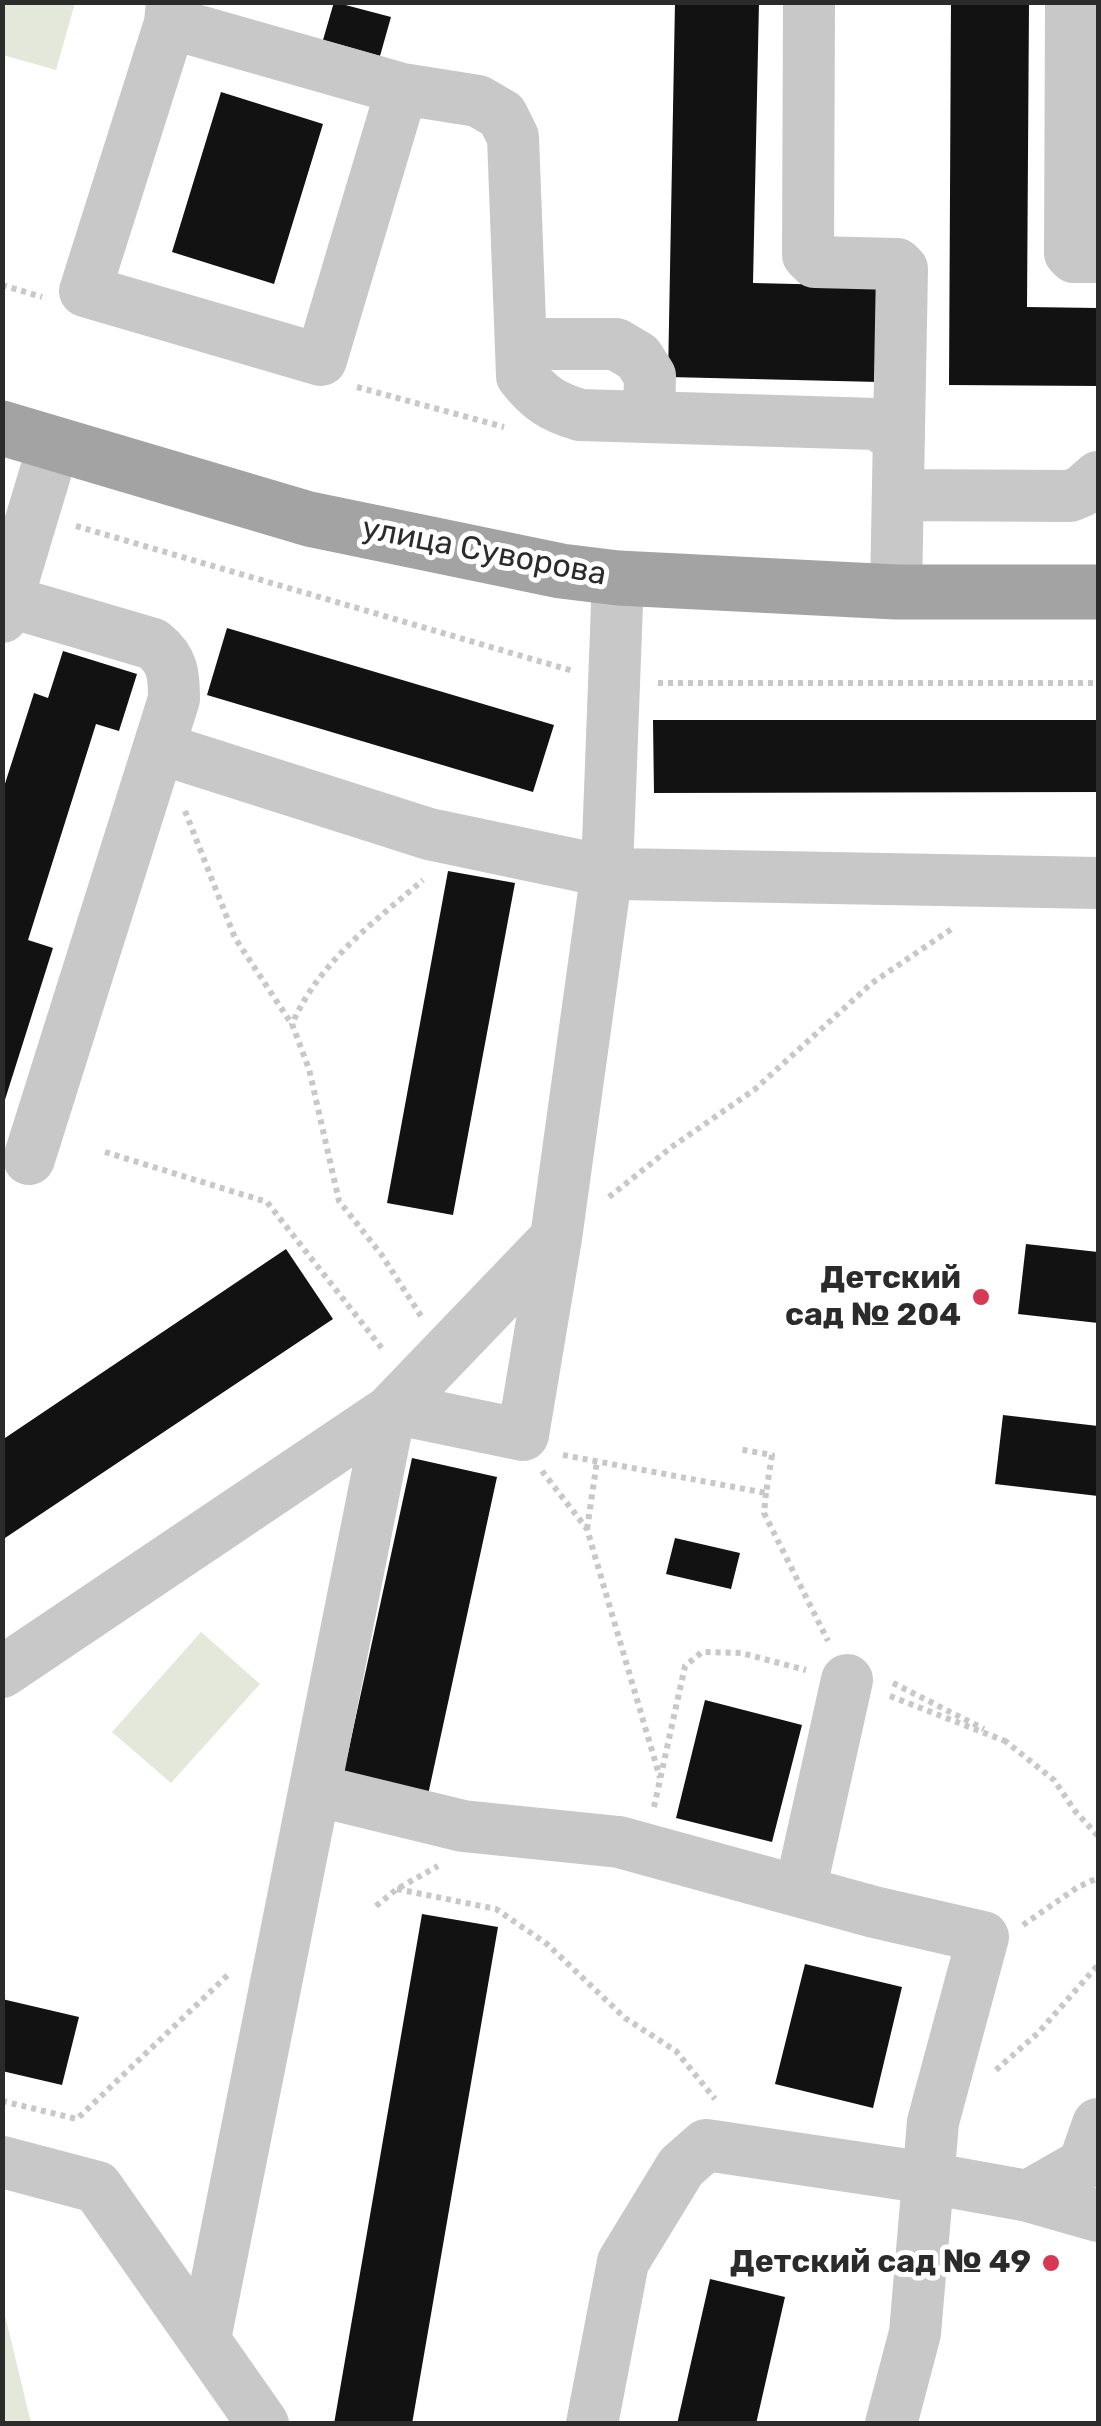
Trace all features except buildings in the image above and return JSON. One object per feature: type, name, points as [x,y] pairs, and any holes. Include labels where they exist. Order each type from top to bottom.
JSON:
[{"type":"main road","name":"улица Суворова","points":[[2,428],[309,519],[562,572],[896,592],[1098,592]]},
{"type":"street","points":[[809,2],[808,255],[816,262],[897,264],[902,268],[896,592]]},
{"type":"street","points":[[1072,2],[1070,253],[1074,257],[1098,257]]},
{"type":"street","points":[[402,89],[321,360],[85,291],[171,12],[402,89],[478,102],[502,115],[513,136],[522,376],[538,397],[555,408],[580,415],[876,424],[899,438]]},
{"type":"street","points":[[520,344],[616,344],[627,350],[638,357],[650,376],[648,417]]},
{"type":"street","points":[[29,1159],[174,699],[174,671],[166,654],[152,644],[5,609],[54,444]]},
{"type":"street","points":[[898,494],[1070,496],[1082,492],[1098,477]]},
{"type":"street","points":[[400,1396],[472,1425],[523,1434],[553,1255],[607,870],[618,578]]},
{"type":"street","points":[[159,748],[430,834],[619,874],[1098,883]]},
{"type":"street","points":[[2,1672],[400,1396],[553,1255]]},
{"type":"street","points":[[205,2338],[315,1790],[400,1396]]},
{"type":"street","points":[[800,1892],[854,1667]]},
{"type":"street","points":[[315,1790],[463,1826],[618,1842],[982,1938],[932,2122],[915,2333],[892,2424]]},
{"type":"street","points":[[1028,2196],[1084,2164],[1098,2124]]},
{"type":"street","points":[[592,2424],[623,2262],[681,2167],[706,2146],[928,2178],[1028,2196],[1098,2216]]},
{"type":"street","points":[[2,2162],[97,2187],[264,2424]]},
{"type":"path","points":[[34,514],[614,683],[1098,684]]},
{"type":"path","points":[[159,748],[236,938],[292,1024],[310,1069],[340,1201],[381,1254],[427,1325]]},
{"type":"path","points":[[292,1024],[306,992],[333,958],[432,872]]},
{"type":"path","points":[[600,1204],[673,1146],[754,1090],[872,983],[961,922]]},
{"type":"path","points":[[105,1152],[267,1202],[400,1396]]},
{"type":"path","points":[[738,1449],[772,1454],[764,1513],[854,1667],[1005,1740]]},
{"type":"path","points":[[533,1460],[587,1530],[660,1780]]},
{"type":"path","points":[[587,1530],[597,1462]]},
{"type":"path","points":[[708,1482],[766,1493]]},
{"type":"path","points":[[646,1849],[685,1666],[702,1652],[854,1667],[1005,1740],[1054,1780],[1098,1836]]},
{"type":"path","points":[[982,1938],[1012,1932],[1078,1887],[1098,1878]]},
{"type":"path","points":[[397,1889],[496,1908],[546,1944],[625,2018],[676,2050],[718,2103]]},
{"type":"path","points":[[994,2072],[1038,2034],[1098,1965]]},
{"type":"path","points":[[2,2101],[77,2119],[233,1970]]},
{"type":"shaded area","points":[[2,3],[75,3],[56,70],[3,55]]},
{"type":"shaded area","points":[[201,1632],[260,1684],[171,1783],[112,1732]]},
{"type":"shaded area","points":[[3,2307],[31,2423],[3,2423]]},
{"type":"place","name":"Детский сад № 204","points":[[981,1297]]},
{"type":"place","name":"Детский сад № 49","points":[[1051,2263]]}]
